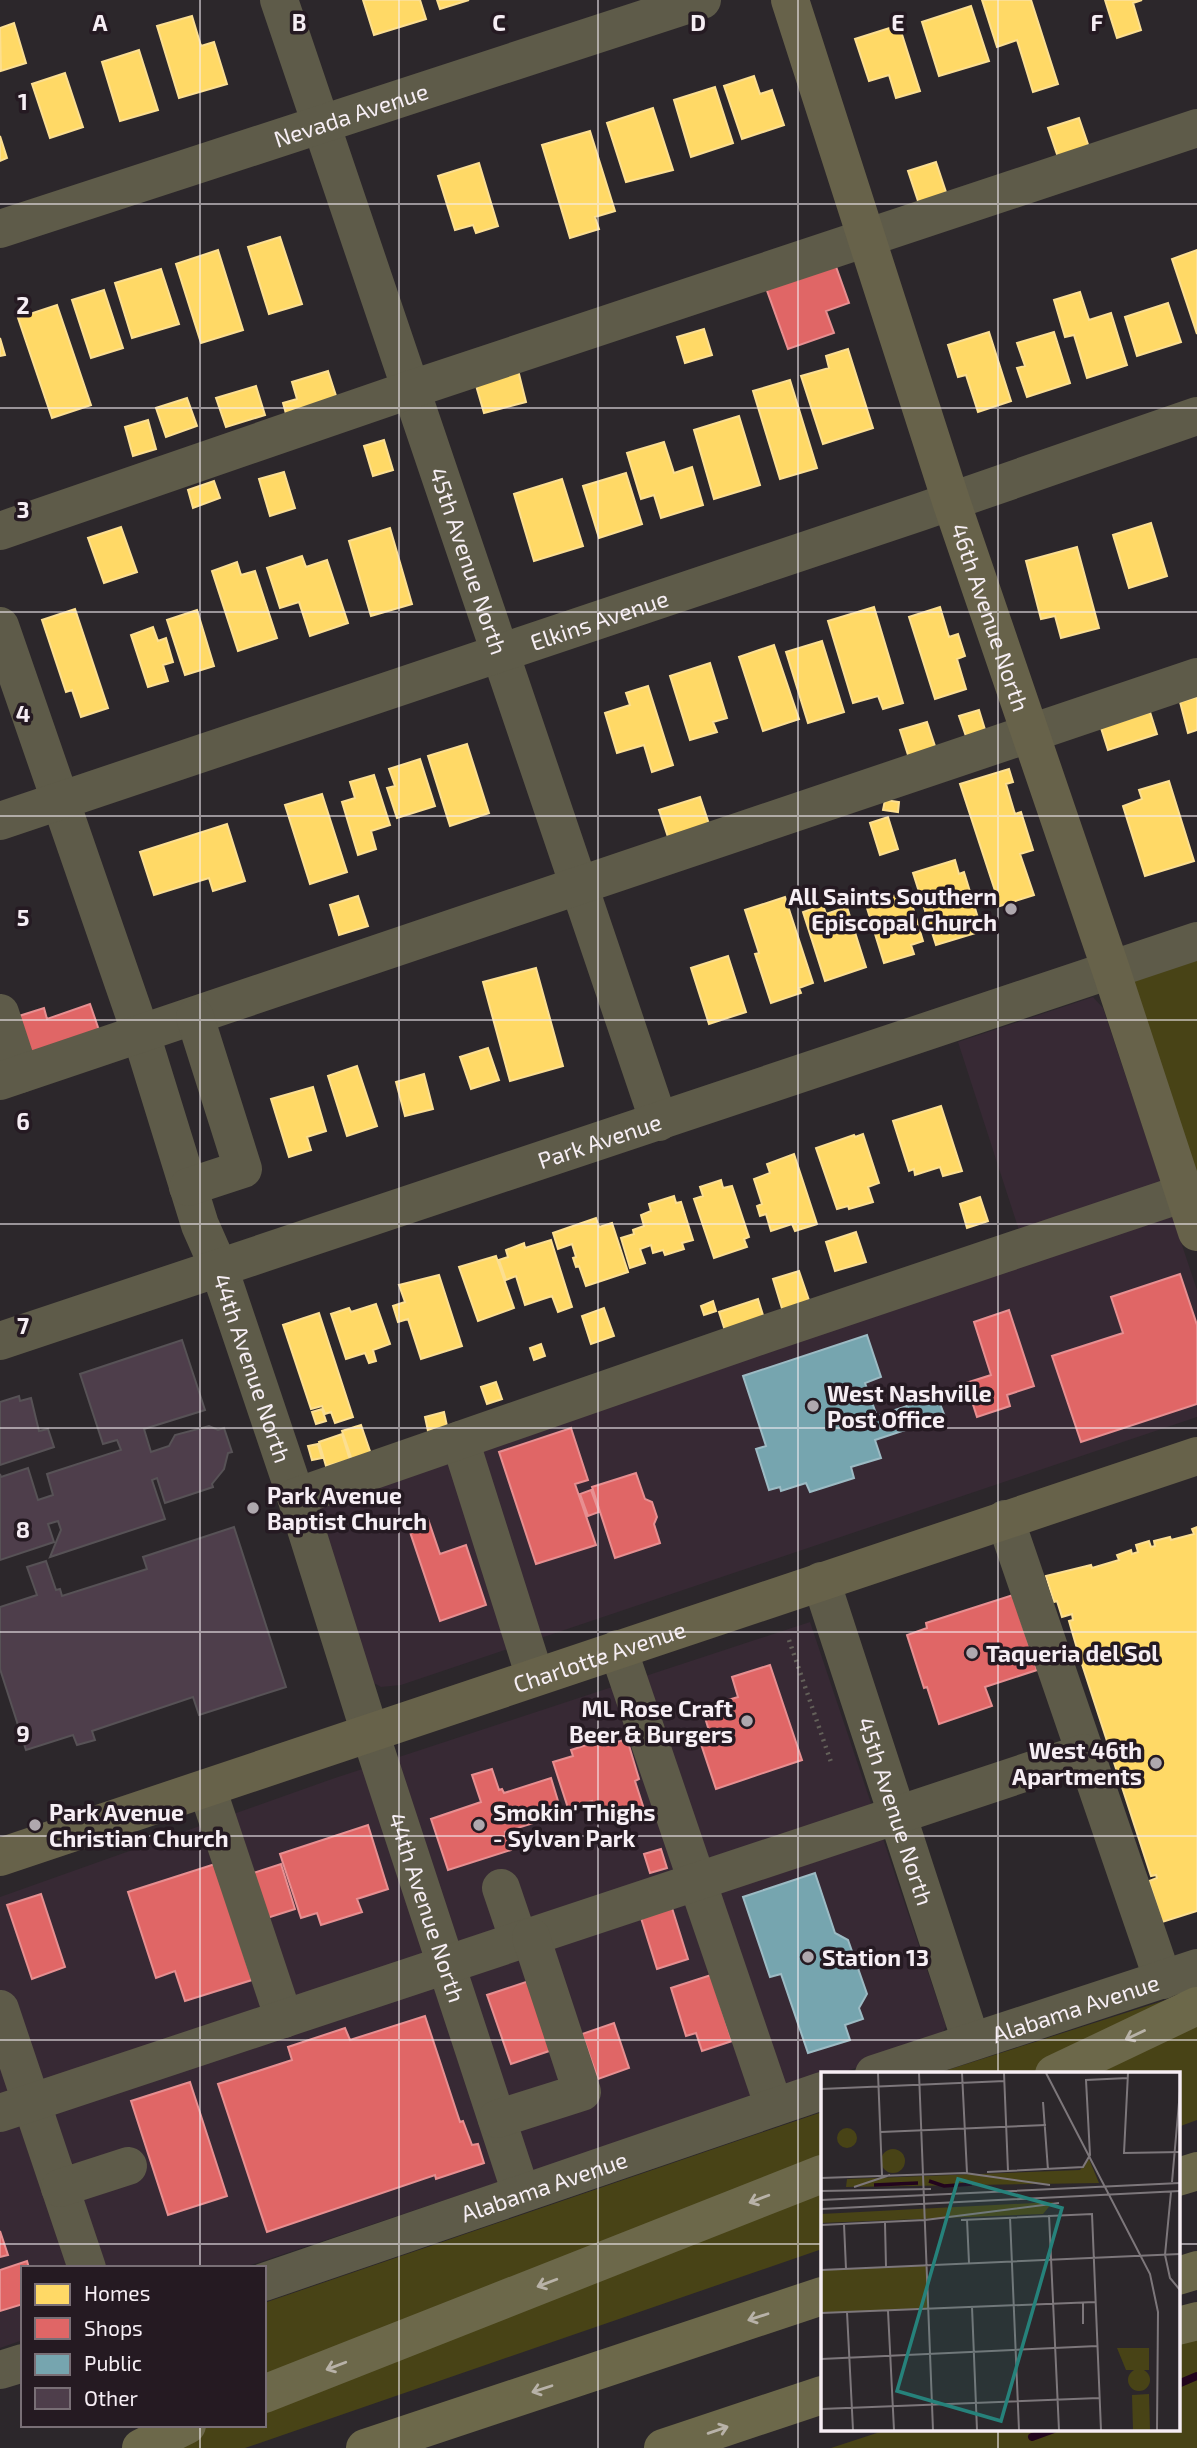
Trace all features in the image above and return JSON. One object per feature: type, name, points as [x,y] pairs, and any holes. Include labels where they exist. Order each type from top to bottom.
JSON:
[{"type":"highway","points":[[1058,2072],[1197,2006]]},
{"type":"highway","points":[[1180,2177],[1197,2171]]},
{"type":"highway","points":[[266,2393],[821,2174]]},
{"type":"highway","points":[[1180,2275],[1197,2270]]},
{"type":"highway","points":[[365,2448],[821,2296]]},
{"type":"highway","points":[[1180,2325],[1197,2320]]},
{"type":"highway","points":[[663,2448],[821,2395]]},
{"type":"highway","points":[[772,2411],[821,2402]]},
{"type":"highway","points":[[141,2448],[183,2427]]},
{"type":"main road","name":"46th Avenue North","points":[[790,0],[951,501],[1197,1232]]},
{"type":"main road","name":"Charlotte Avenue","points":[[0,1857],[1197,1456]]},
{"type":"street","name":"45th Avenue North","points":[[279,0],[659,1122]]},
{"type":"street","name":"Nevada Avenue","points":[[0,229],[702,0]]},
{"type":"street","points":[[0,531],[412,389],[1197,128]]},
{"type":"street","name":"Elkins Avenue","points":[[0,821],[1197,416]]},
{"type":"street","name":"44th Avenue North","points":[[0,626],[141,1034],[188,1187],[219,1268],[296,1497],[370,1733],[522,2193]]},
{"type":"street","points":[[0,1013],[10,1077],[195,1017],[1197,677]]},
{"type":"street","name":"Park Avenue","points":[[0,1341],[1197,941]]},
{"type":"street","points":[[188,1187],[243,1168],[195,1017]]},
{"type":"street","points":[[296,1497],[1184,1193]]},
{"type":"street","points":[[460,1440],[535,1677]]},
{"type":"street","points":[[1005,1519],[1084,1753],[1180,1974]]},
{"type":"street","name":"45th Avenue North","points":[[821,1581],[971,2041]]},
{"type":"street","points":[[618,1649],[774,2107]]},
{"type":"street","points":[[16,2108],[1084,1753]]},
{"type":"street","points":[[207,1788],[284,2020]]},
{"type":"street","points":[[497,2119],[582,2092],[525,1939],[501,1888]]},
{"type":"street","name":"Alabama Avenue","points":[[880,2072],[1180,1974]]},
{"type":"street","points":[[0,2009],[16,2108],[60,2188],[86,2266]]},
{"type":"street","name":"Alabama Avenue","points":[[266,2281],[821,2091]]},
{"type":"street","points":[[60,2188],[128,2166]]},
{"type":"street","points":[[0,2370],[21,2364]]},
{"type":"path","points":[[789,1640],[832,1765]]},
{"type":"shaded area","points":[[1197,941],[1197,1232],[1111,970]]},
{"type":"shaded area","points":[[1093,997],[1103,1008],[1197,1290],[1197,1417],[401,1685],[381,1687],[365,1678],[308,1500],[1028,1258],[958,1042]]},
{"type":"shaded area","points":[[810,1622],[946,2026],[938,2042],[843,2072],[821,2072],[821,2074],[248,2266],[21,2266],[21,2341],[0,2348],[0,1897],[332,1779]]},
{"type":"shaded area","points":[[1197,1990],[1197,2120],[1180,2126],[1180,2072],[941,2072]]},
{"type":"shaded area","points":[[821,2112],[821,2249],[245,2448],[135,2448],[143,2427],[266,2427],[266,2302]]},
{"type":"shaded area","points":[[1197,2338],[1197,2448],[831,2448],[886,2430],[1180,2430],[1180,2342]]},
{"type":"building: Homes","points":[[363,0],[420,0],[426,19],[374,35]]},
{"type":"building: Homes","points":[[437,0],[469,0],[440,9]]},
{"type":"building: Homes","points":[[982,0],[1031,0],[1058,84],[1033,92],[1017,40],[997,47]]},
{"type":"building: Homes","points":[[1105,0],[1142,0],[1133,3],[1141,30],[1117,38]]},
{"type":"building: Homes","points":[[971,6],[989,61],[939,76],[922,22]]},
{"type":"building: Homes","points":[[192,16],[201,46],[214,42],[227,84],[179,98],[157,26]]},
{"type":"building: Homes","points":[[14,23],[26,63],[1,71],[0,28]]},
{"type":"building: Homes","points":[[899,25],[920,91],[896,98],[889,75],[869,81],[855,39]]},
{"type":"building: Homes","points":[[139,50],[158,110],[120,121],[102,62]]},
{"type":"building: Homes","points":[[65,73],[83,127],[50,138],[32,84]]},
{"type":"building: Homes","points":[[754,76],[760,94],[772,90],[784,125],[742,139],[724,86]]},
{"type":"building: Homes","points":[[715,87],[733,143],[691,157],[674,100]]},
{"type":"building: Homes","points":[[653,108],[673,170],[626,182],[607,123]]},
{"type":"building: Homes","points":[[1079,118],[1091,153],[1060,163],[1048,128]]},
{"type":"building: Homes","points":[[590,131],[615,211],[595,217],[599,229],[570,238],[542,145]]},
{"type":"building: Homes","points":[[0,136],[7,158],[0,161]]},
{"type":"building: Homes","points":[[936,162],[948,198],[920,207],[908,171]]},
{"type":"building: Homes","points":[[479,163],[498,226],[476,233],[473,225],[455,230],[438,176]]},
{"type":"building: Homes","points":[[280,237],[302,304],[269,314],[248,247]]},
{"type":"building: Homes","points":[[218,250],[243,330],[201,343],[176,264]]},
{"type":"building: Homes","points":[[1197,250],[1197,334],[1172,259]]},
{"type":"building: Homes","points":[[161,269],[179,324],[132,338],[115,283]]},
{"type":"building: Homes","points":[[104,290],[123,348],[91,358],[72,300]]},
{"type":"building: Homes","points":[[1080,292],[1089,320],[1111,313],[1127,365],[1087,378],[1074,335],[1065,337],[1054,300]]},
{"type":"building: Homes","points":[[1168,303],[1181,342],[1137,356],[1125,317]]},
{"type":"building: Homes","points":[[57,305],[91,405],[52,418],[18,318]]},
{"type":"building: Homes","points":[[704,329],[712,355],[685,363],[677,337]]},
{"type":"building: Homes","points":[[989,332],[1011,401],[978,412],[966,375],[958,377],[948,345]]},
{"type":"building: Homes","points":[[1054,332],[1070,383],[1027,397],[1017,368],[1025,366],[1017,343]]},
{"type":"building: Homes","points":[[0,338],[5,355],[0,356]]},
{"type":"building: Homes","points":[[848,349],[873,428],[823,444],[801,376],[829,368],[826,356]]},
{"type":"building: Homes","points":[[518,370],[526,402],[484,413],[475,382]]},
{"type":"building: Homes","points":[[328,371],[339,405],[288,421],[283,403],[297,399],[292,382]]},
{"type":"building: Homes","points":[[790,380],[817,468],[780,479],[753,391]]},
{"type":"building: Homes","points":[[256,386],[265,415],[226,427],[216,398]]},
{"type":"building: Homes","points":[[187,398],[197,426],[166,437],[156,408]]},
{"type":"building: Homes","points":[[739,416],[760,485],[714,499],[694,430]]},
{"type":"building: Homes","points":[[148,420],[156,449],[133,456],[125,427]]},
{"type":"building: Homes","points":[[384,440],[393,470],[373,476],[364,446]]},
{"type":"building: Homes","points":[[664,442],[674,473],[692,467],[703,505],[661,518],[654,495],[641,499],[627,453]]},
{"type":"building: Homes","points":[[284,472],[295,508],[270,516],[259,479]]},
{"type":"building: Homes","points":[[626,473],[642,524],[599,538],[583,486]]},
{"type":"building: Homes","points":[[562,479],[583,546],[534,561],[514,494]]},
{"type":"building: Homes","points":[[214,481],[220,498],[193,508],[188,490]]},
{"type":"building: Homes","points":[[1151,523],[1167,576],[1129,588],[1113,535]]},
{"type":"building: Homes","points":[[121,527],[137,572],[104,583],[88,538]]},
{"type":"building: Homes","points":[[390,528],[412,604],[371,616],[349,541]]},
{"type":"building: Homes","points":[[1077,547],[1099,628],[1061,638],[1055,616],[1041,619],[1026,561]]},
{"type":"building: Homes","points":[[302,556],[306,567],[327,560],[348,623],[310,636],[299,602],[280,608],[267,568]]},
{"type":"building: Homes","points":[[237,562],[241,575],[255,571],[277,638],[238,651],[212,571]]},
{"type":"building: Homes","points":[[874,607],[903,703],[883,709],[878,696],[853,703],[828,621]]},
{"type":"building: Homes","points":[[940,607],[949,637],[958,634],[965,656],[957,659],[966,689],[935,699],[909,617]]},
{"type":"building: Homes","points":[[75,609],[108,708],[81,717],[72,690],[66,692],[42,620]]},
{"type":"building: Homes","points":[[197,610],[214,666],[185,675],[167,620]]},
{"type":"building: Homes","points":[[153,627],[158,641],[166,638],[173,662],[163,665],[168,681],[148,687],[131,635]]},
{"type":"building: Homes","points":[[822,641],[844,712],[808,723],[786,652]]},
{"type":"building: Homes","points":[[774,645],[799,719],[763,731],[739,657]]},
{"type":"building: Homes","points":[[710,663],[727,718],[713,722],[717,732],[690,740],[670,676]]},
{"type":"building: Homes","points":[[648,686],[673,765],[652,772],[644,745],[617,753],[605,713],[630,705],[626,693]]},
{"type":"building: Homes","points":[[1197,697],[1197,730],[1188,733],[1180,702]]},
{"type":"building: Homes","points":[[979,710],[987,736],[968,742],[959,716]]},
{"type":"building: Homes","points":[[1150,712],[1157,734],[1108,750],[1101,728]]},
{"type":"building: Homes","points":[[927,722],[936,749],[909,758],[900,730]]},
{"type":"building: Homes","points":[[467,744],[489,813],[450,826],[428,756]]},
{"type":"building: Homes","points":[[420,759],[435,806],[397,818],[387,788],[395,786],[389,769]]},
{"type":"building: Homes","points":[[1009,769],[1013,782],[1006,784],[1015,814],[1021,812],[1033,850],[1020,854],[1034,895],[1000,906],[960,784]]},
{"type":"building: Homes","points":[[374,775],[390,825],[371,831],[376,849],[358,855],[342,802],[355,798],[350,782]]},
{"type":"building: Homes","points":[[1169,781],[1194,861],[1145,876],[1123,806],[1142,799],[1139,790]]},
{"type":"building: Homes","points":[[322,794],[347,872],[310,884],[285,805]]},
{"type":"building: Homes","points":[[700,797],[710,827],[669,840],[659,810]]},
{"type":"building: Homes","points":[[885,800],[899,802],[898,812],[883,810]]},
{"type":"building: Homes","points":[[888,817],[898,849],[880,855],[870,823]]},
{"type":"building: Homes","points":[[227,824],[245,881],[213,891],[209,878],[154,895],[140,852]]},
{"type":"building: Homes","points":[[955,860],[959,874],[964,872],[982,931],[936,945],[913,873]]},
{"type":"building: Homes","points":[[908,891],[923,941],[911,945],[914,954],[884,963],[866,905]]},
{"type":"building: Homes","points":[[358,896],[368,926],[339,935],[330,905]]},
{"type":"building: Homes","points":[[785,897],[813,983],[799,988],[801,993],[771,1003],[755,954],[759,953],[745,910]]},
{"type":"building: Homes","points":[[823,905],[826,914],[847,907],[866,967],[825,981],[803,912]]},
{"type":"building: Homes","points":[[728,956],[746,1012],[709,1024],[691,968]]},
{"type":"building: Homes","points":[[536,968],[563,1066],[510,1081],[483,982]]},
{"type":"building: Homes","points":[[488,1048],[499,1080],[471,1089],[460,1057]]},
{"type":"building: Homes","points":[[357,1066],[377,1126],[347,1136],[328,1076]]},
{"type":"building: Homes","points":[[424,1074],[433,1109],[405,1116],[396,1082]]},
{"type":"building: Homes","points":[[313,1087],[326,1131],[307,1137],[311,1150],[289,1157],[271,1099]]},
{"type":"building: Homes","points":[[941,1106],[962,1171],[943,1176],[940,1167],[915,1175],[914,1169],[909,1171],[893,1121]]},
{"type":"building: Homes","points":[[863,1134],[879,1183],[868,1187],[873,1202],[849,1209],[848,1206],[837,1209],[816,1148]]},
{"type":"building: Homes","points":[[794,1154],[817,1224],[795,1231],[792,1224],[771,1231],[766,1214],[760,1216],[757,1206],[762,1204],[754,1179],[770,1173],[767,1164]]},
{"type":"building: Homes","points":[[721,1180],[723,1188],[732,1186],[749,1237],[744,1239],[747,1247],[714,1258],[694,1199],[703,1196],[700,1187]]},
{"type":"building: Homes","points":[[674,1196],[676,1203],[681,1202],[693,1240],[682,1243],[684,1249],[665,1255],[663,1250],[653,1253],[651,1245],[640,1249],[645,1263],[630,1268],[621,1238],[634,1234],[633,1230],[644,1226],[641,1215],[651,1211],[649,1204]]},
{"type":"building: Homes","points":[[980,1197],[988,1221],[967,1228],[960,1204]]},
{"type":"building: Homes","points":[[596,1218],[599,1227],[612,1223],[628,1272],[586,1286],[573,1258],[576,1257],[572,1244],[558,1249],[553,1233]]},
{"type":"building: Homes","points":[[856,1232],[866,1262],[835,1271],[826,1242]]},
{"type":"building: Homes","points":[[551,1240],[572,1307],[558,1312],[552,1296],[525,1305],[516,1276],[506,1280],[499,1260],[508,1257],[506,1250],[524,1243],[525,1248]]},
{"type":"building: Homes","points":[[496,1256],[514,1308],[478,1321],[459,1267]]},
{"type":"building: Homes","points":[[799,1271],[811,1306],[784,1315],[773,1279]]},
{"type":"building: Homes","points":[[439,1275],[462,1346],[421,1359],[408,1319],[398,1322],[393,1306],[405,1302],[399,1285]]},
{"type":"building: Homes","points":[[758,1299],[766,1325],[727,1337],[719,1312]]},
{"type":"building: Homes","points":[[713,1301],[716,1311],[704,1315],[701,1306]]},
{"type":"building: Homes","points":[[376,1304],[390,1344],[373,1350],[376,1361],[369,1363],[365,1353],[346,1359],[331,1314],[349,1308],[351,1312]]},
{"type":"building: Homes","points":[[604,1308],[614,1336],[591,1344],[582,1316]]},
{"type":"building: Homes","points":[[319,1313],[353,1417],[335,1423],[331,1412],[325,1414],[322,1406],[311,1409],[283,1325]]},
{"type":"building: Homes","points":[[541,1344],[545,1356],[534,1360],[530,1348]]},
{"type":"building: Homes","points":[[496,1382],[502,1399],[487,1404],[481,1387]]},
{"type":"building: Homes","points":[[322,1409],[326,1421],[316,1424],[312,1412]]},
{"type":"building: Homes","points":[[444,1412],[447,1426],[428,1431],[425,1417]]},
{"type":"building: Homes","points":[[361,1425],[372,1457],[353,1463],[342,1431]]},
{"type":"building: Homes","points":[[342,1434],[350,1460],[326,1466],[319,1442]]},
{"type":"building: Homes","points":[[318,1444],[322,1458],[312,1460],[308,1446]]},
{"type":"building: Homes","name":"West 46th Apartments","points":[[1197,1527],[1197,1911],[1162,1922],[1149,1881],[1157,1878],[1156,1875],[1151,1876],[1078,1652],[1069,1621],[1073,1620],[1072,1614],[1062,1617],[1046,1576],[1119,1560],[1117,1555],[1131,1550],[1132,1554],[1138,1552],[1136,1545],[1149,1541],[1151,1547],[1155,1546],[1154,1541],[1194,1534],[1192,1529]]},
{"type":"building: Shops","points":[[834,261],[849,303],[826,311],[834,333],[788,349],[765,285]]},
{"type":"building: Shops","points":[[90,1004],[100,1033],[32,1056],[19,1016],[44,1008],[47,1019]]},
{"type":"building: Shops","points":[[1180,1274],[1197,1325],[1197,1404],[1081,1442],[1052,1356],[1123,1333],[1111,1297]]},
{"type":"building: Shops","points":[[1009,1310],[1034,1386],[1007,1395],[1010,1406],[977,1417],[966,1383],[991,1375],[974,1322]]},
{"type":"building: Shops","points":[[571,1428],[588,1480],[575,1484],[596,1545],[536,1564],[499,1452]]},
{"type":"building: Shops","points":[[636,1473],[645,1499],[652,1502],[657,1517],[654,1524],[660,1543],[615,1558],[592,1487]]},
{"type":"building: Shops","points":[[591,1490],[599,1512],[588,1516],[580,1494]]},
{"type":"building: Shops","points":[[428,1519],[440,1554],[466,1545],[486,1605],[440,1621],[408,1526]]},
{"type":"building: Shops","name":"Taqueria del Sol","points":[[1013,1595],[1037,1670],[985,1687],[992,1706],[939,1724],[907,1635],[927,1628],[926,1623]]},
{"type":"building: Shops","name":"ML Rose Craft Beer & Burgers","points":[[770,1665],[802,1760],[716,1789],[699,1738],[710,1734],[702,1708],[738,1697],[732,1677]]},
{"type":"building: Shops","points":[[627,1739],[639,1779],[635,1781],[644,1809],[599,1823],[592,1801],[568,1808],[553,1762],[573,1756],[571,1750],[602,1740],[604,1746]]},
{"type":"building: Shops","name":"Smokin' Thighs - Sylvan Park","points":[[492,1769],[499,1790],[502,1789],[504,1793],[551,1778],[562,1814],[505,1832],[511,1850],[448,1870],[431,1819],[481,1802],[472,1775]]},
{"type":"building: Shops","points":[[368,1825],[388,1889],[357,1899],[362,1912],[321,1925],[317,1913],[301,1918],[280,1854]]},
{"type":"building: Shops","points":[[661,1849],[667,1868],[650,1873],[644,1854]]},
{"type":"building: Shops","points":[[215,1864],[252,1980],[185,2001],[175,1971],[156,1978],[128,1892]]},
{"type":"building: Shops","points":[[281,1864],[295,1909],[267,1918],[253,1873]]},
{"type":"building: Shops","points":[[41,1894],[65,1967],[32,1979],[7,1905]]},
{"type":"building: Shops","points":[[672,1908],[688,1959],[657,1969],[641,1918]]},
{"type":"building: Shops","points":[[711,1975],[732,2041],[702,2051],[696,2033],[686,2036],[671,1988]]},
{"type":"building: Shops","points":[[535,1979],[558,2048],[511,2064],[487,1995]]},
{"type":"building: Shops","points":[[425,2016],[460,2122],[463,2121],[472,2145],[478,2144],[484,2163],[436,2179],[435,2175],[267,2232],[218,2084],[292,2060],[288,2047],[345,2028],[350,2040]]},
{"type":"building: Shops","points":[[614,2023],[629,2068],[598,2079],[582,2034]]},
{"type":"building: Shops","points":[[190,2082],[227,2196],[168,2215],[131,2101]]},
{"type":"building: Shops","points":[[0,2231],[8,2255],[0,2257]]},
{"type":"building: Shops","points":[[27,2261],[28,2266],[21,2266],[21,2305],[0,2311],[0,2270]]},
{"type":"building: Public","name":"West Nashville Post Office","points":[[867,1335],[881,1377],[865,1383],[877,1416],[937,1396],[945,1417],[875,1440],[881,1458],[851,1467],[854,1478],[810,1492],[806,1483],[781,1491],[780,1487],[769,1490],[756,1449],[766,1446],[743,1376]]},
{"type":"building: Public","name":"Station 13","points":[[815,1873],[835,1933],[848,1940],[867,1994],[859,2008],[863,2019],[845,2025],[850,2040],[808,2053],[781,1974],[770,1977],[743,1897]]},
{"type":"building: Other","points":[[182,1340],[205,1410],[144,1429],[151,1452],[169,1446],[175,1435],[209,1426],[218,1430],[224,1428],[232,1452],[228,1453],[224,1469],[212,1484],[213,1487],[165,1503],[157,1478],[152,1480],[165,1519],[50,1557],[61,1530],[58,1521],[48,1524],[54,1542],[0,1560],[0,1474],[1,1477],[28,1468],[38,1500],[53,1495],[47,1474],[121,1450],[117,1440],[103,1444],[80,1374]]},
{"type":"building: Other","points":[[19,1396],[20,1401],[31,1398],[39,1431],[48,1429],[54,1447],[0,1465],[0,1402]]},
{"type":"building: Other","points":[[234,1527],[286,1687],[199,1715],[193,1697],[92,1731],[95,1740],[77,1745],[73,1735],[26,1750],[0,1669],[0,1607],[37,1595],[27,1567],[46,1561],[56,1590],[60,1589],[62,1596],[147,1569],[143,1557]]},
{"type":"waterway","points":[[1180,2383],[1197,2376]]},
{"type":"waterway","points":[[1032,2437],[1051,2430]]},
{"type":"place","name":"All Saints Southern Episcopal Church","points":[[1011,909]]},
{"type":"place","name":"West Nashville Post Office","points":[[813,1406]]},
{"type":"place","name":"Park Avenue Baptist Church","points":[[253,1508]]},
{"type":"place","name":"Taqueria del Sol","points":[[972,1653]]},
{"type":"place","name":"ML Rose Craft Beer & Burgers","points":[[747,1721]]},
{"type":"place","name":"West 46th Apartments","points":[[1156,1763]]},
{"type":"place","name":"Park Avenue Christian Church","points":[[35,1825]]},
{"type":"place","name":"Smokin' Thighs - Sylvan Park","points":[[479,1825]]},
{"type":"place","name":"Station 13","points":[[808,1957]]}]
